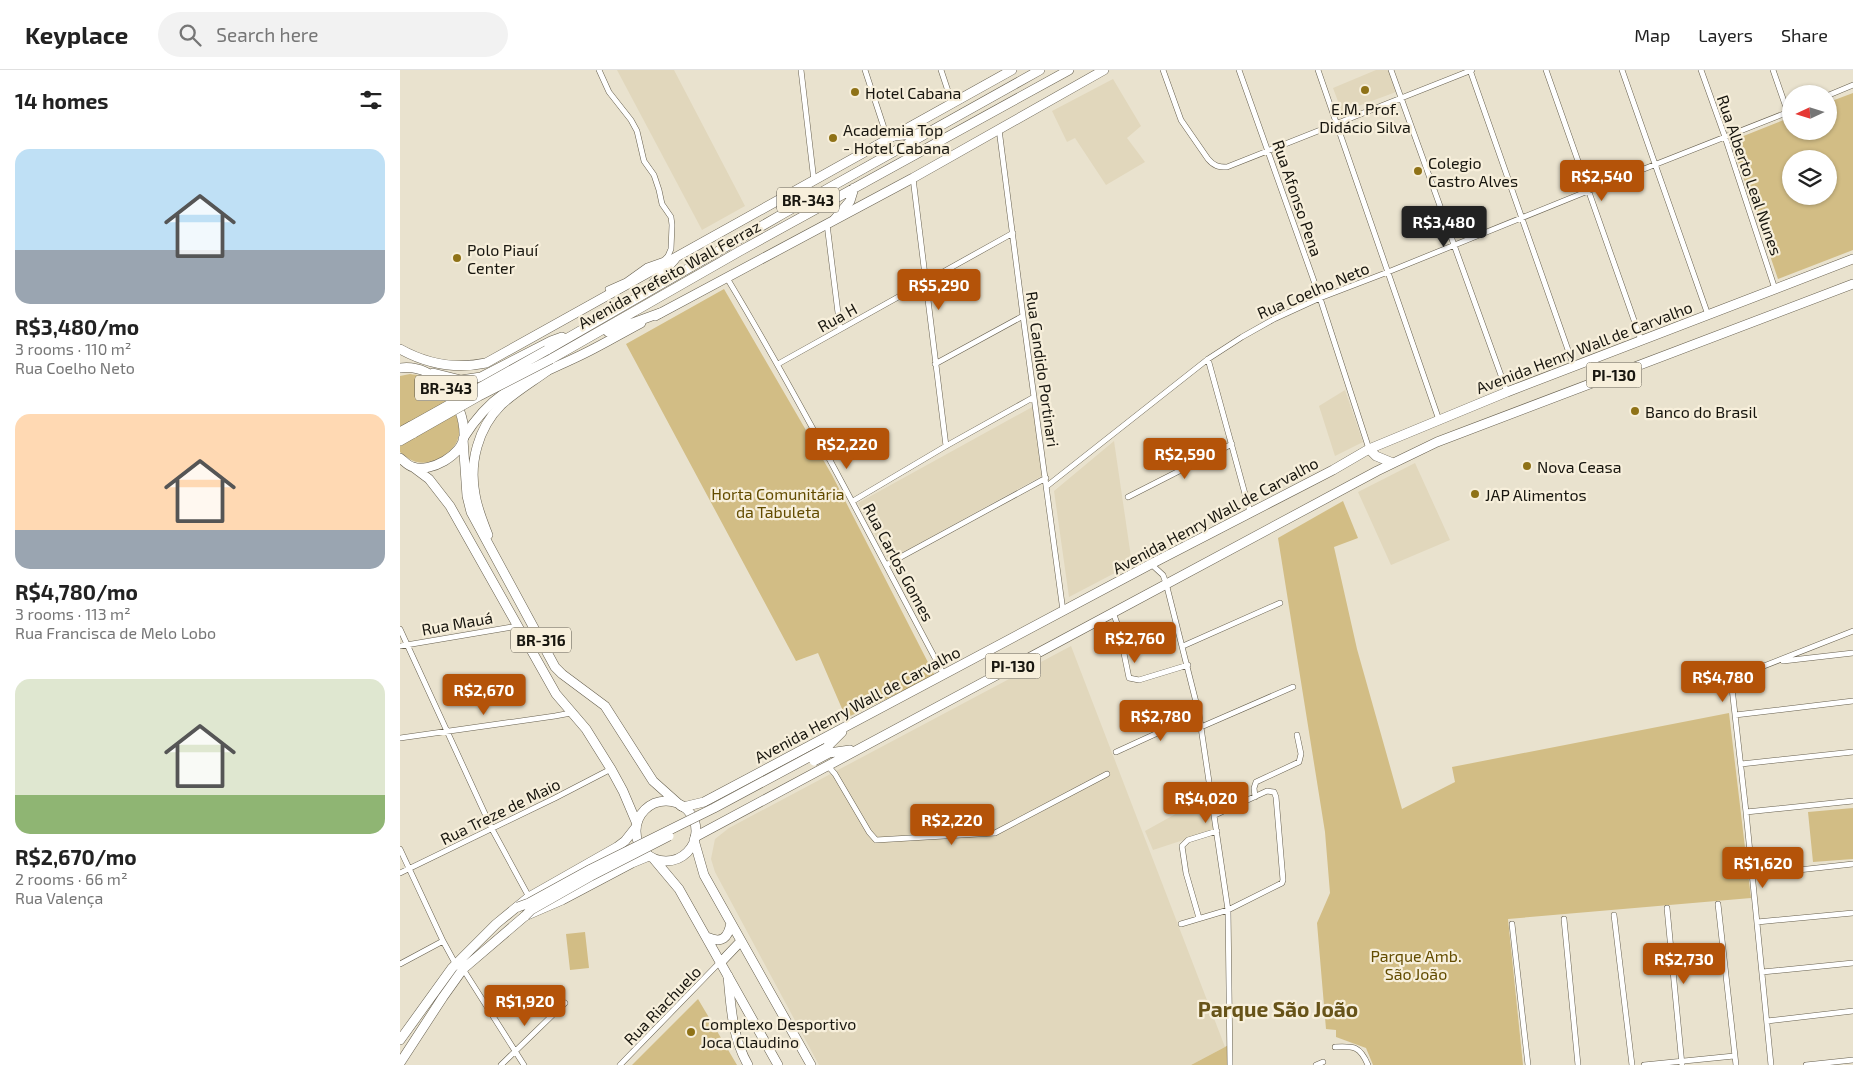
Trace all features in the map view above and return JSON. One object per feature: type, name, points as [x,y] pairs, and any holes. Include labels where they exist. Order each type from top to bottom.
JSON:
[{"type":"main road","name":"Avenida Prefeito Wall Ferraz","points":[[400,349],[425,360],[444,365],[467,366],[486,364],[665,262],[675,259],[1012,70]]},
{"type":"main road","name":"Avenida Prefeito Wall Ferraz","points":[[580,336],[645,293],[1040,70]]},
{"type":"main road","name":"Avenida Prefeito Wall Ferraz","points":[[413,429],[1069,70]]},
{"type":"main road","name":"Avenida Prefeito Wall Ferraz","points":[[464,438],[481,413],[503,393],[727,278],[913,178],[1104,70]]},
{"type":"main road","points":[[891,138],[929,132]]},
{"type":"main road","name":"BR-343","points":[[831,222],[850,201],[854,188]]},
{"type":"main road","points":[[645,293],[675,259]]},
{"type":"main road","name":"Avenida Henry Wall de Carvalho","points":[[400,1040],[456,963],[496,924],[529,897],[625,841],[647,807],[657,802],[674,802],[682,806],[704,802],[944,676],[1151,564],[1333,470],[1369,449],[1506,392],[1853,259]]},
{"type":"main road","name":"PI-130","points":[[694,839],[1166,583],[1393,463],[1437,442],[1853,284]]},
{"type":"main road","points":[[580,336],[660,313]]},
{"type":"main road","name":"BR-343","points":[[400,362],[405,368],[461,380],[481,377],[550,341],[580,336]]},
{"type":"main road","name":"BR-343","points":[[412,467],[426,468],[442,463],[455,453],[464,438],[460,412],[451,394],[435,377],[421,370]]},
{"type":"main road","points":[[495,557],[475,497],[473,473],[476,450],[485,427],[500,406],[547,370]]},
{"type":"main road","points":[[400,432],[413,429]]},
{"type":"main road","points":[[400,441],[413,429]]},
{"type":"main road","name":"BR-316","points":[[464,438],[468,505],[555,667],[605,706],[653,782],[682,806],[694,820],[694,839],[704,875],[811,1065]]},
{"type":"main road","points":[[1369,449],[1376,456],[1393,463]]},
{"type":"main road","points":[[400,458],[412,467]]},
{"type":"main road","points":[[400,466],[412,467]]},
{"type":"main road","name":"BR-316","points":[[412,467],[429,479],[450,506],[519,626],[549,683],[590,735],[611,769],[638,823],[638,844],[679,889],[778,1065]]},
{"type":"main road","points":[[403,1063],[443,997],[463,970],[531,910],[590,876],[692,826],[827,751],[847,726]]},
{"type":"main road","points":[[518,906],[529,903],[591,868],[827,751],[860,748]]},
{"type":"main road","points":[[525,916],[562,900],[632,863],[651,857],[664,861],[674,860],[690,849],[694,839]]},
{"type":"main road","points":[[707,937],[716,941],[723,939],[729,933],[731,924]]},
{"type":"main road","points":[[721,962],[741,941]]},
{"type":"main road","points":[[728,976],[731,1011],[736,1038],[748,1065]]},
{"type":"street","points":[[599,70],[609,92],[631,120],[637,131],[644,161],[654,175],[662,204],[671,217],[672,225],[671,249],[665,262],[647,266],[608,289]]},
{"type":"street","points":[[801,70],[814,181]]},
{"type":"street","points":[[865,70],[891,138]]},
{"type":"street","points":[[941,70],[952,103]]},
{"type":"street","points":[[1163,70],[1177,110],[1186,126],[1212,163],[1220,167],[1227,167],[1470,70],[1574,366]]},
{"type":"street","name":"Rua Afonso Pena","points":[[1239,70],[1320,298],[1369,449]]},
{"type":"street","points":[[1318,70],[1440,421]]},
{"type":"street","points":[[1391,70],[1506,392]]},
{"type":"street","points":[[1546,70],[1641,340]]},
{"type":"street","points":[[1622,70],[1708,315]]},
{"type":"street","name":"Rua Alberto Leal Nunes","points":[[1701,70],[1775,289]]},
{"type":"street","points":[[1773,70],[1782,92]]},
{"type":"street","points":[[1838,91],[1853,85]]},
{"type":"street","name":"Rua Coelho Neto","points":[[1047,486],[1208,359],[1257,328],[1320,298],[1782,115]]},
{"type":"street","name":"Rua Candido Portinari","points":[[999,129],[1064,612]]},
{"type":"street","points":[[913,178],[946,446]]},
{"type":"street","points":[[831,222],[840,329]]},
{"type":"street","name":"Rua H","points":[[778,364],[1013,233]]},
{"type":"street","name":"Rua Carlos Gomes","points":[[727,278],[778,364],[944,676]]},
{"type":"street","points":[[935,364],[1023,316]]},
{"type":"street","points":[[1208,359],[1250,512]]},
{"type":"street","points":[[853,502],[946,446],[1034,397]]},
{"type":"street","points":[[1128,497],[1232,444]]},
{"type":"street","points":[[886,565],[1046,478]]},
{"type":"street","points":[[1151,564],[1163,575],[1166,583],[1188,665],[1199,714],[1215,815],[1228,910],[1230,1065]]},
{"type":"street","points":[[1183,646],[1280,603]]},
{"type":"street","points":[[1113,612],[1119,629],[1129,678],[1139,680],[1188,665]]},
{"type":"street","name":"Rua Mauá","points":[[400,646],[519,626]]},
{"type":"street","points":[[400,629],[492,828],[529,897]]},
{"type":"street","points":[[1771,1065],[1732,688],[1735,682],[1746,673],[1853,631]]},
{"type":"street","points":[[1775,662],[1853,654]]},
{"type":"street","points":[[1201,727],[1293,687]]},
{"type":"street","points":[[1735,715],[1853,701]]},
{"type":"street","points":[[400,738],[547,718],[571,712]]},
{"type":"street","points":[[1116,752],[1199,714]]},
{"type":"street","points":[[1255,797],[1254,788],[1256,782],[1299,762],[1301,754],[1297,735]]},
{"type":"street","points":[[1741,764],[1853,752]]},
{"type":"street","points":[[827,766],[835,774],[868,832],[876,840],[1000,832],[1107,774]]},
{"type":"street","name":"Rua Treze de Maio","points":[[400,873],[611,769]]},
{"type":"street","points":[[1181,924],[1228,910],[1282,883],[1283,880],[1274,792],[1267,791],[1215,815]]},
{"type":"street","points":[[1746,812],[1853,801]]},
{"type":"street","points":[[1199,918],[1186,872],[1182,846],[1188,840],[1217,831]]},
{"type":"street","points":[[400,849],[443,941],[456,963]]},
{"type":"street","points":[[1752,875],[1853,864]]},
{"type":"street","points":[[1718,904],[1736,1065]]},
{"type":"street","points":[[1667,908],[1682,1063]]},
{"type":"street","points":[[1757,922],[1853,913]]},
{"type":"street","points":[[1614,915],[1632,1065]]},
{"type":"street","points":[[1564,919],[1578,1065]]},
{"type":"street","points":[[1512,924],[1528,1065]]},
{"type":"street","points":[[400,964],[443,941]]},
{"type":"street","name":"Rua Riachuelo","points":[[620,1065],[721,962]]},
{"type":"street","points":[[1762,972],[1853,964]]},
{"type":"street","points":[[463,970],[524,1065]]},
{"type":"street","points":[[501,1065],[565,1003]]},
{"type":"street","points":[[1766,1021],[1853,1011]]},
{"type":"street","points":[[1334,1047],[1350,1046],[1358,1048],[1368,1065]]},
{"type":"street","points":[[1644,1065],[1682,1063],[1734,1056]]},
{"type":"street","points":[[1806,1065],[1853,1060]]},
{"type":"street","points":[[1316,1065],[1322,1062]]},
{"type":"shaded area","points":[[617,70],[674,70],[745,206],[702,230]]},
{"type":"shaded area","name":"E.M. Prof. Didácio Silva","points":[[1376,70],[1389,70],[1396,92],[1342,112],[1333,88]]},
{"type":"shaded area","points":[[1113,79],[1141,126],[1127,138],[1145,162],[1106,185],[1075,138],[1067,142],[1052,111]]},
{"type":"shaded area","points":[[1345,390],[1363,442],[1335,456],[1319,406]]},
{"type":"shaded area","points":[[1034,406],[1042,476],[889,560],[858,503]]},
{"type":"shaded area","points":[[1114,441],[1132,564],[1069,597],[1054,491]]},
{"type":"shaded area","points":[[1415,463],[1450,540],[1391,565],[1358,492]]},
{"type":"shaded area","points":[[1071,646],[1225,1047],[1191,1065],[819,1065],[715,872],[711,859],[715,839],[729,828]]},
{"type":"shaded area","points":[[1208,796],[1214,830],[1153,850],[1145,831]]},
{"type":"green space","points":[[1853,93],[1853,250],[1778,279],[1731,141],[1782,121],[1782,140],[1838,140],[1838,99]]},
{"type":"green space","name":"Horta Comunitária da Tabuleta","points":[[724,289],[832,475],[935,676],[846,718],[818,653],[796,661],[626,344]]},
{"type":"green space","points":[[410,374],[427,378],[438,385],[452,405],[458,420],[459,435],[453,447],[437,460],[430,462],[415,461],[400,452],[400,376]]},
{"type":"green space","name":"Parque Amb. São João","points":[[1343,501],[1358,538],[1334,547],[1357,649],[1402,809],[1455,782],[1452,767],[1729,713],[1751,898],[1508,919],[1523,1065],[1373,1065],[1366,1048],[1336,1037],[1336,1030],[1326,1029],[1317,923],[1330,893],[1325,832],[1278,538]]},
{"type":"green space","points":[[1853,808],[1853,859],[1813,862],[1808,812]]},
{"type":"green space","points":[[585,932],[589,968],[570,970],[566,934]]},
{"type":"green space","name":"Complexo Desportivo Joca Claudino","points":[[698,999],[737,1065],[632,1065]]},
{"type":"green space","points":[[1228,1045],[1229,1065],[1191,1065],[1225,1047]]},
{"type":"place","name":"E.M. Prof. Didácio Silva","points":[[1365,90]]},
{"type":"place","name":"Hotel Cabana","points":[[855,92]]},
{"type":"place","name":"Academia Top - Hotel Cabana","points":[[833,138]]},
{"type":"place","name":"Colegio Castro Alves","points":[[1418,171]]},
{"type":"place","name":"Polo Piauí Center","points":[[457,258]]},
{"type":"place","name":"Banco do Brasil","points":[[1635,411]]},
{"type":"place","name":"Nova Ceasa","points":[[1527,466]]},
{"type":"place","name":"JAP Alimentos","points":[[1475,494]]},
{"type":"place","name":"Complexo Desportivo Joca Claudino","points":[[691,1032]]},
{"type":"district","name":"Parque São João","points":[[1278,1008]]}]
